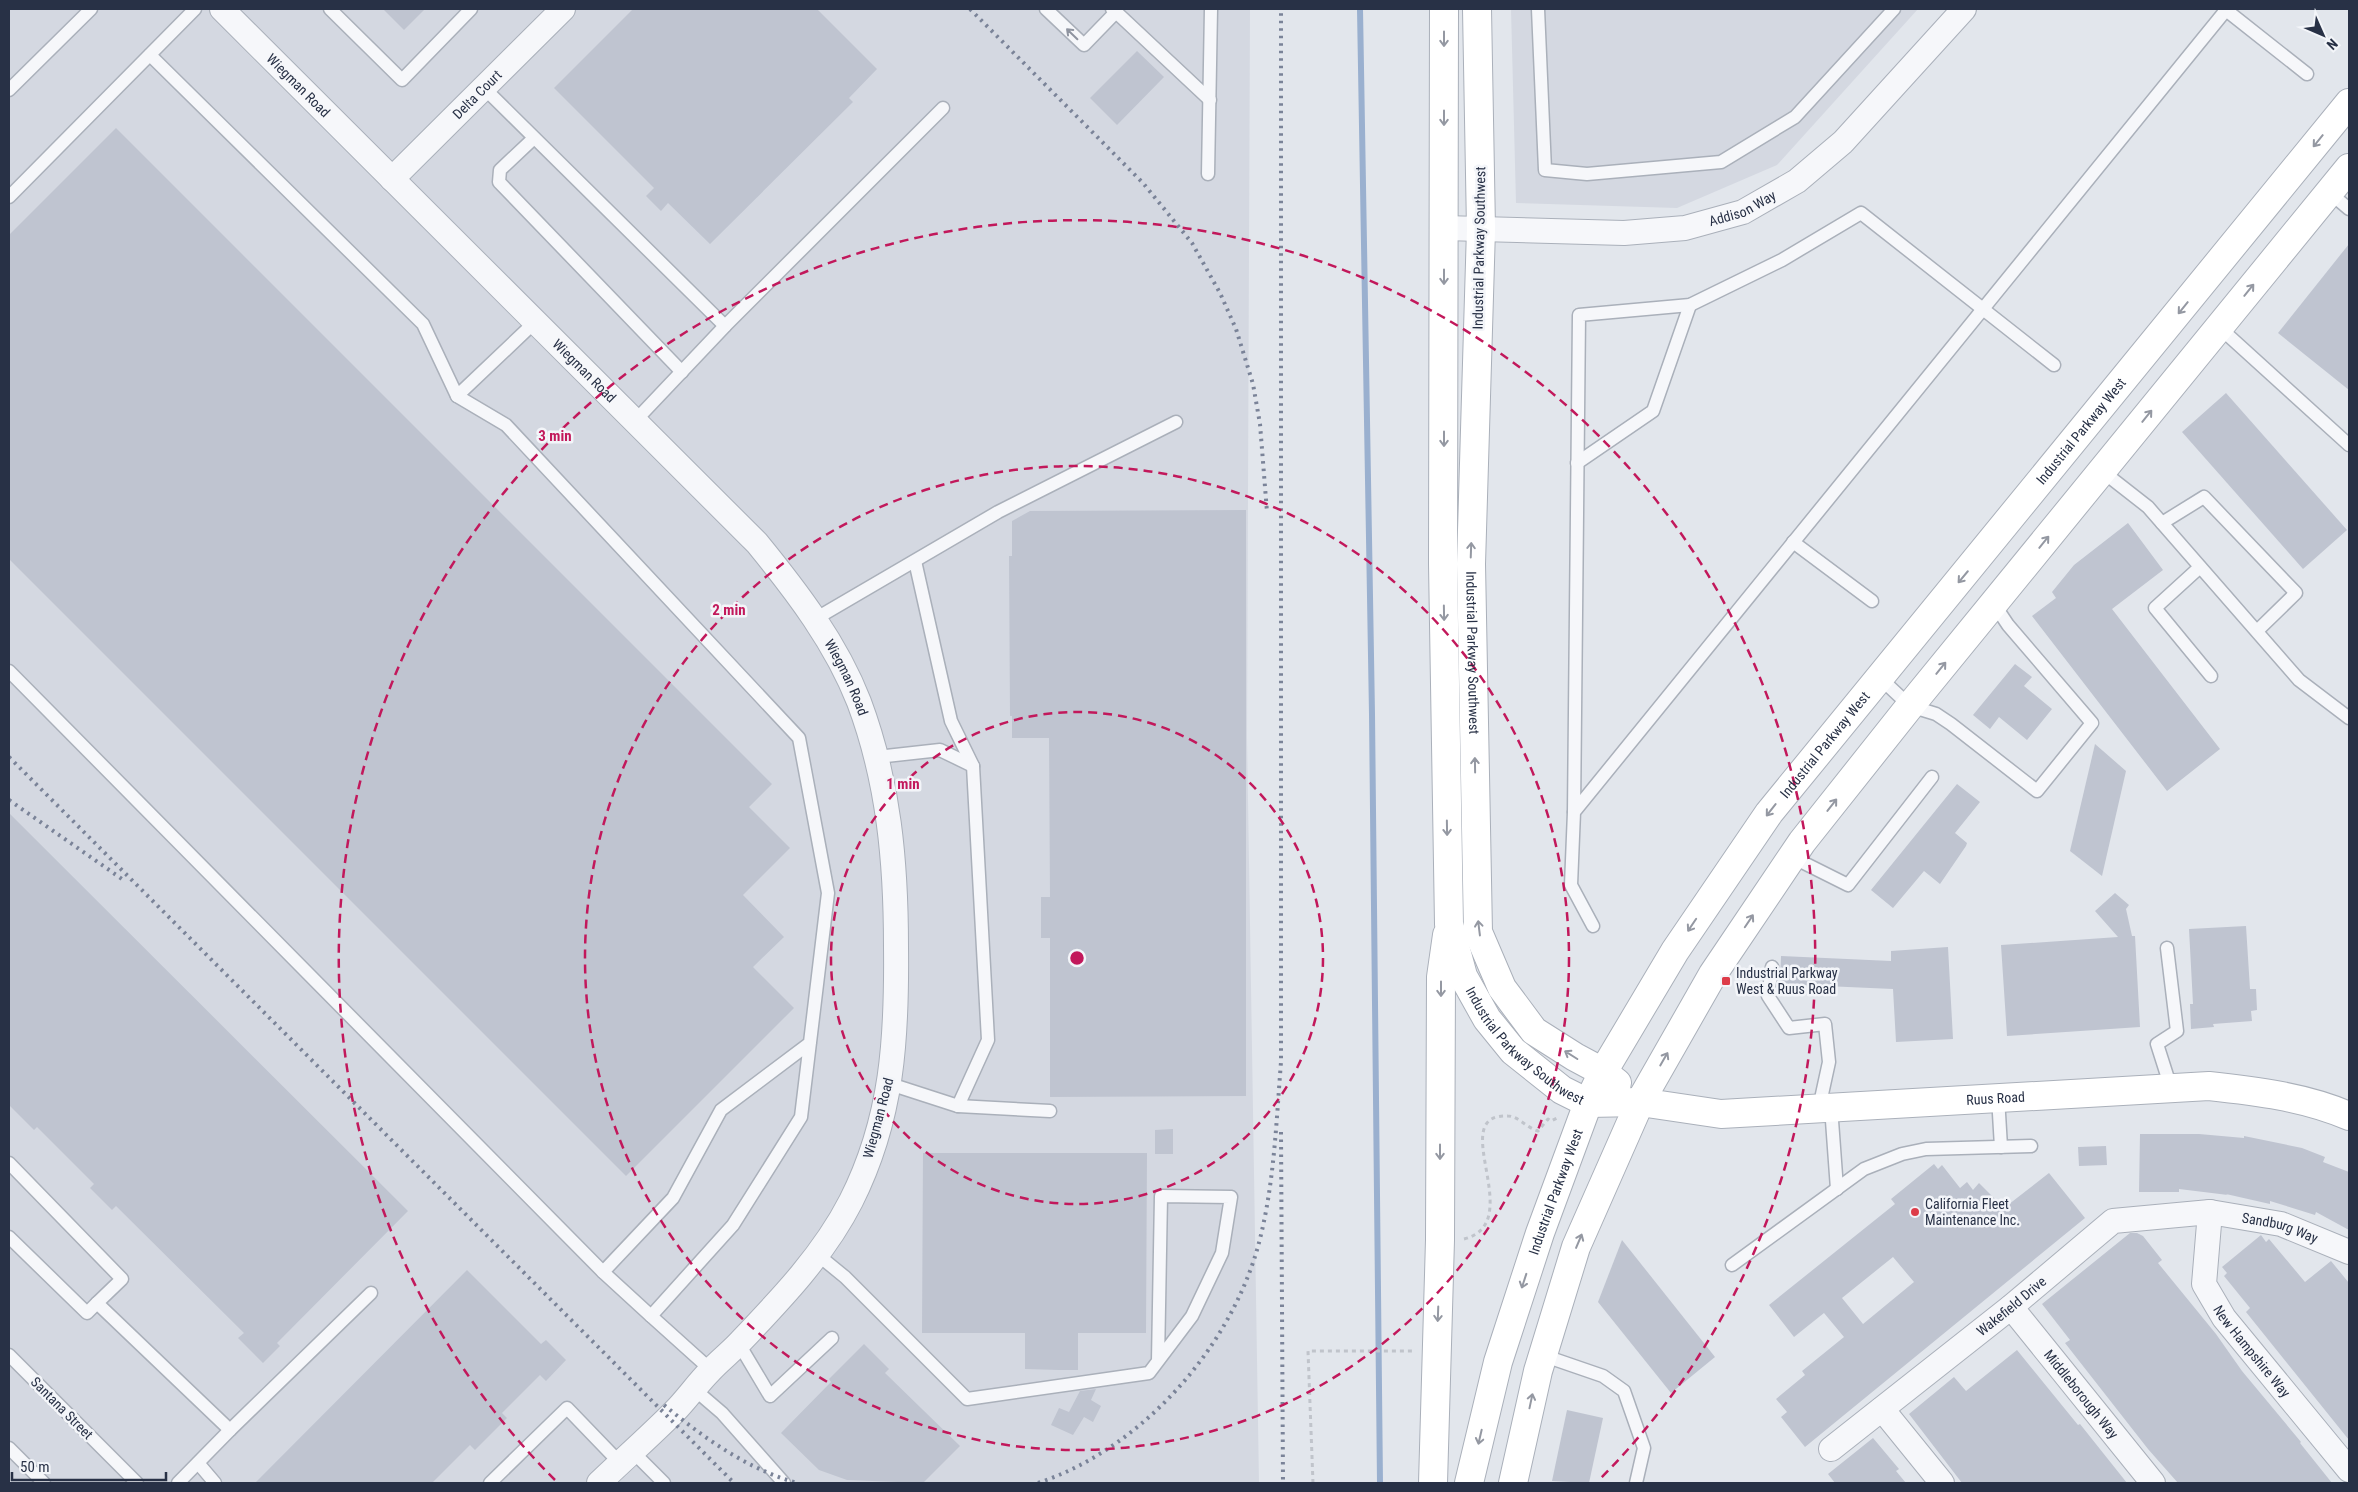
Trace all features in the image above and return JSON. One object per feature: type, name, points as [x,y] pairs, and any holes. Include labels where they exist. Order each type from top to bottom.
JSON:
[{"type":"main road","name":"Industrial Parkway Southwest","points":[[1444,9],[1443,564],[1449,924],[1463,976],[1487,1019],[1513,1051],[1562,1090],[1588,1103],[1640,1102]]},
{"type":"main road","name":"Industrial Parkway Southwest","points":[[1478,9],[1481,229],[1471,564],[1478,932],[1502,988],[1534,1031],[1603,1072],[1640,1102]]},
{"type":"main road","name":"Industrial Parkway West","points":[[1469,1483],[1498,1362],[1540,1233],[1588,1103],[1603,1072],[1674,951],[1768,813],[2007,524],[2349,103]]},
{"type":"main road","points":[[1513,1483],[1542,1355],[1576,1246],[1640,1102],[1713,974],[1792,858],[1910,706],[2219,327],[2339,201],[2349,168]]},
{"type":"main road","points":[[1433,1483],[1440,1240],[1441,976],[1449,924]]},
{"type":"main road","name":"Ruus Road","points":[[1640,1102],[1721,1114],[2209,1086],[2258,1092],[2330,1107],[2349,1116]]},
{"type":"street","name":"Wiegman Road","points":[[222,9],[757,543],[799,594],[832,648],[858,701],[877,757],[890,822],[896,888],[896,1017],[890,1084],[875,1141],[851,1200],[818,1256],[739,1344],[600,1483]]},
{"type":"street","name":"Delta Court","points":[[392,179],[563,9]]},
{"type":"street","name":"Addison Way","points":[[1444,228],[1624,234],[1685,228],[1743,212],[1797,181],[1843,142],[1964,9]]},
{"type":"street","name":"Sandburg Way","points":[[2210,1212],[2281,1224],[2349,1252]]},
{"type":"street","name":"Wakefield Drive","points":[[1831,1449],[2011,1307],[2112,1221],[2210,1212]]},
{"type":"street","name":"New Hampshire Way","points":[[2210,1212],[2204,1284],[2224,1318],[2349,1470]]},
{"type":"street","name":"Middleborough Way","points":[[2011,1307],[2153,1483]]},
{"type":"street","points":[[1882,1409],[1942,1483]]},
{"type":"lane","points":[[9,90],[91,9]]},
{"type":"lane","points":[[9,197],[195,9]]},
{"type":"lane","points":[[330,9],[402,80],[471,9]]},
{"type":"lane","points":[[1046,9],[1084,44],[1114,11],[1210,100]]},
{"type":"lane","points":[[1208,174],[1211,9]]},
{"type":"lane","points":[[1538,9],[1545,170],[1587,174],[1721,162],[1795,117],[1894,9]]},
{"type":"lane","points":[[1574,812],[2225,9],[2307,74]]},
{"type":"lane","points":[[150,55],[423,324],[457,396],[506,425],[799,738],[828,894],[801,1117],[733,1225],[651,1316]]},
{"type":"lane","points":[[483,88],[725,326]]},
{"type":"lane","points":[[635,421],[725,326],[943,108]]},
{"type":"lane","points":[[534,138],[500,170],[498,182],[682,372]]},
{"type":"lane","points":[[1593,926],[1571,885],[1574,812],[1579,315],[1690,305],[1782,260],[1861,213],[2054,365]]},
{"type":"lane","points":[[1577,463],[1653,411],[1690,305]]},
{"type":"lane","points":[[457,396],[535,322]]},
{"type":"lane","points":[[2219,327],[2349,444]]},
{"type":"lane","points":[[815,619],[998,512],[1176,422]]},
{"type":"lane","points":[[2102,471],[2148,507],[2299,680],[2349,718]]},
{"type":"lane","points":[[2162,523],[2204,497],[2296,593],[2256,632]]},
{"type":"lane","points":[[1793,542],[1872,601]]},
{"type":"lane","points":[[915,561],[951,721],[972,766],[988,1040],[958,1106]]},
{"type":"lane","points":[[2200,567],[2155,608],[2211,676]]},
{"type":"lane","points":[[1879,677],[1910,706],[1936,714],[2038,791],[2092,723],[2008,626],[1994,604]]},
{"type":"lane","points":[[9,671],[603,1272],[711,1370]]},
{"type":"lane","points":[[877,757],[940,750],[972,766]]},
{"type":"lane","points":[[1792,858],[1848,885],[1932,777]]},
{"type":"lane","points":[[2167,948],[2177,1031],[2157,1044],[2171,1088]]},
{"type":"lane","points":[[1772,968],[1768,996],[1789,1028],[1825,1024],[1829,1062],[1825,1107],[1837,1189]]},
{"type":"lane","points":[[603,1272],[673,1198],[721,1110],[810,1043]]},
{"type":"lane","points":[[890,1084],[958,1106],[1050,1111]]},
{"type":"lane","points":[[1998,1098],[2001,1147]]},
{"type":"lane","points":[[1732,1265],[1864,1169],[1902,1154],[1926,1149],[2031,1146]]},
{"type":"lane","points":[[9,1163],[122,1279],[87,1313],[9,1237]]},
{"type":"lane","points":[[818,1256],[845,1277],[967,1399],[1149,1373],[1192,1316],[1222,1253],[1231,1197],[1161,1196],[1158,1361]]},
{"type":"lane","points":[[178,1483],[371,1293]]},
{"type":"lane","points":[[97,1303],[230,1430]]},
{"type":"lane","points":[[739,1344],[770,1396],[832,1338]]},
{"type":"lane","name":"Santana Street","points":[[9,1354],[137,1483]]},
{"type":"lane","points":[[1542,1355],[1603,1376],[1624,1391],[1644,1448],[1636,1483]]},
{"type":"lane","points":[[694,1389],[722,1413],[784,1483]]},
{"type":"lane","points":[[490,1483],[567,1408],[626,1457],[664,1483]]},
{"type":"lane","points":[[9,1448],[44,1483]]},
{"type":"lane","points":[[198,1463],[215,1483]]},
{"type":"path","points":[[1440,1240],[1471,1237],[1480,1232],[1487,1224],[1491,1214],[1490,1194],[1482,1151],[1484,1128],[1490,1121],[1500,1116],[1510,1116],[1530,1129],[1538,1131],[1548,1119],[1551,1121],[1588,1103]]},
{"type":"path","points":[[1313,1483],[1308,1351],[1418,1351]]},
{"type":"shaded area","points":[[9,9],[1250,9],[1247,738],[1259,1483],[9,1483]]},
{"type":"shaded area","points":[[1511,9],[1918,9],[1777,165],[1677,208],[1516,203]]},
{"type":"building","points":[[383,9],[425,9],[404,30]]},
{"type":"building","points":[[633,9],[817,9],[877,69],[849,98],[853,102],[710,244],[668,203],[661,211],[646,196],[654,188],[554,88]]},
{"type":"building","points":[[1137,51],[1164,77],[1117,125],[1090,98]]},
{"type":"building","points":[[116,128],[772,784],[749,807],[790,848],[743,895],[784,937],[753,967],[794,1008],[626,1176],[9,559],[9,235]]},
{"type":"building","points":[[2349,244],[2349,390],[2278,333]]},
{"type":"building","points":[[2226,393],[2347,530],[2303,569],[2182,432]]},
{"type":"building","points":[[1246,510],[1246,1096],[1050,1097],[1050,938],[1041,938],[1041,897],[1050,897],[1049,738],[1012,738],[1012,716],[1010,716],[1009,556],[1012,556],[1012,521],[1030,511]]},
{"type":"building","points":[[2128,523],[2163,570],[2112,609],[2220,749],[2167,791],[2032,616],[2056,598],[2052,592],[2074,565]]},
{"type":"building","points":[[2015,664],[2032,677],[2024,686],[2052,709],[2027,740],[1999,717],[1990,729],[1973,715]]},
{"type":"building","points":[[2095,744],[2126,771],[2102,876],[2070,851]]},
{"type":"building","points":[[1957,784],[1980,802],[1955,833],[1967,843],[1966,846],[1940,884],[1924,871],[1893,908],[1871,890]]},
{"type":"building","points":[[9,813],[408,1211],[277,1343],[280,1346],[263,1363],[238,1338],[244,1333],[116,1206],[112,1210],[90,1188],[94,1184],[37,1127],[34,1130],[9,1105]]},
{"type":"building","points":[[2115,893],[2129,905],[2126,909],[2132,936],[2135,936],[2140,1027],[2007,1036],[2001,945],[2118,937],[2095,911]]},
{"type":"building","points":[[2246,926],[2250,989],[2256,989],[2257,1010],[2251,1011],[2252,1021],[2213,1024],[2214,1027],[2191,1029],[2190,1004],[2193,1004],[2189,929]]},
{"type":"building","points":[[1948,947],[1953,1039],[1896,1042],[1893,989],[1780,984],[1781,956],[1891,961],[1891,951]]},
{"type":"building","points":[[1173,1129],[1173,1154],[1155,1154],[1155,1130]]},
{"type":"building","points":[[2140,1134],[2199,1134],[2244,1138],[2244,1136],[2302,1148],[2325,1157],[2323,1162],[2349,1172],[2349,1230],[2316,1212],[2315,1215],[2270,1201],[2270,1204],[2226,1194],[2228,1195],[2179,1189],[2179,1192],[2139,1192]]},
{"type":"building","points":[[2106,1146],[2107,1165],[2079,1166],[2078,1147]]},
{"type":"building","points":[[923,1153],[1147,1153],[1146,1333],[1078,1333],[1078,1370],[1059,1370],[1025,1369],[1025,1333],[922,1333]]},
{"type":"building","points":[[1934,1164],[1938,1169],[1942,1165],[1960,1188],[1967,1182],[1973,1190],[1979,1183],[2004,1208],[2049,1173],[2085,1218],[1805,1447],[1781,1417],[1787,1412],[1776,1399],[1805,1375],[1802,1371],[1844,1337],[1824,1313],[1794,1337],[1769,1305],[1895,1204],[1891,1199]],"holes":[[[1893,1257],[1914,1282],[1863,1324],[1842,1298]]]},
{"type":"building","points":[[2130,1233],[2137,1233],[2143,1236],[2162,1260],[2158,1263],[2332,1483],[2178,1483],[2148,1449],[2065,1343],[2070,1340],[2042,1304]]},
{"type":"building","points":[[2261,1235],[2266,1242],[2269,1239],[2305,1282],[2331,1261],[2349,1283],[2349,1440],[2246,1312],[2250,1308],[2224,1276],[2227,1273],[2222,1267]]},
{"type":"building","points":[[1622,1240],[1715,1357],[1671,1393],[1598,1302]]},
{"type":"building","points":[[467,1270],[541,1344],[546,1340],[566,1360],[546,1381],[540,1375],[502,1413],[507,1418],[475,1450],[470,1445],[432,1483],[255,1483]]},
{"type":"building","points":[[864,1344],[889,1369],[885,1373],[960,1446],[923,1483],[847,1480],[819,1470],[781,1433],[831,1382],[829,1379]]},
{"type":"building","points":[[2017,1350],[2127,1483],[1962,1483],[1909,1414],[1954,1377],[1966,1391]]},
{"type":"building","points":[[1096,1389],[1091,1400],[1101,1406],[1093,1422],[1084,1417],[1073,1435],[1051,1425],[1059,1408],[1069,1412],[1080,1391]]},
{"type":"building","points":[[1567,1410],[1603,1418],[1589,1483],[1552,1481]]},
{"type":"building","points":[[1873,1438],[1899,1469],[1896,1471],[1906,1483],[1835,1483],[1828,1474]]},
{"type":"waterway","points":[[1360,9],[1372,714],[1380,1483]]},
{"type":"railway","points":[[970,9],[1143,183],[1192,243],[1220,293],[1236,329],[1253,384],[1260,424],[1267,512]]},
{"type":"railway","points":[[1038,1483],[1075,1467],[1111,1447],[1144,1421],[1175,1392],[1201,1360],[1224,1325],[1243,1288],[1257,1250],[1271,1181],[1281,1062],[1281,9]]},
{"type":"railway","points":[[9,757],[734,1483]]},
{"type":"railway","points":[[9,800],[122,879]]},
{"type":"railway","points":[[1281,1132],[1283,1483]]},
{"type":"railway","points":[[664,1405],[710,1440],[743,1461],[761,1470],[797,1483]]},
{"type":"place","name":"Industrial Parkway West & Ruus Road","points":[[1726,981]]},
{"type":"place","name":"California Fleet Maintenance Inc.","points":[[1915,1212]]}]
